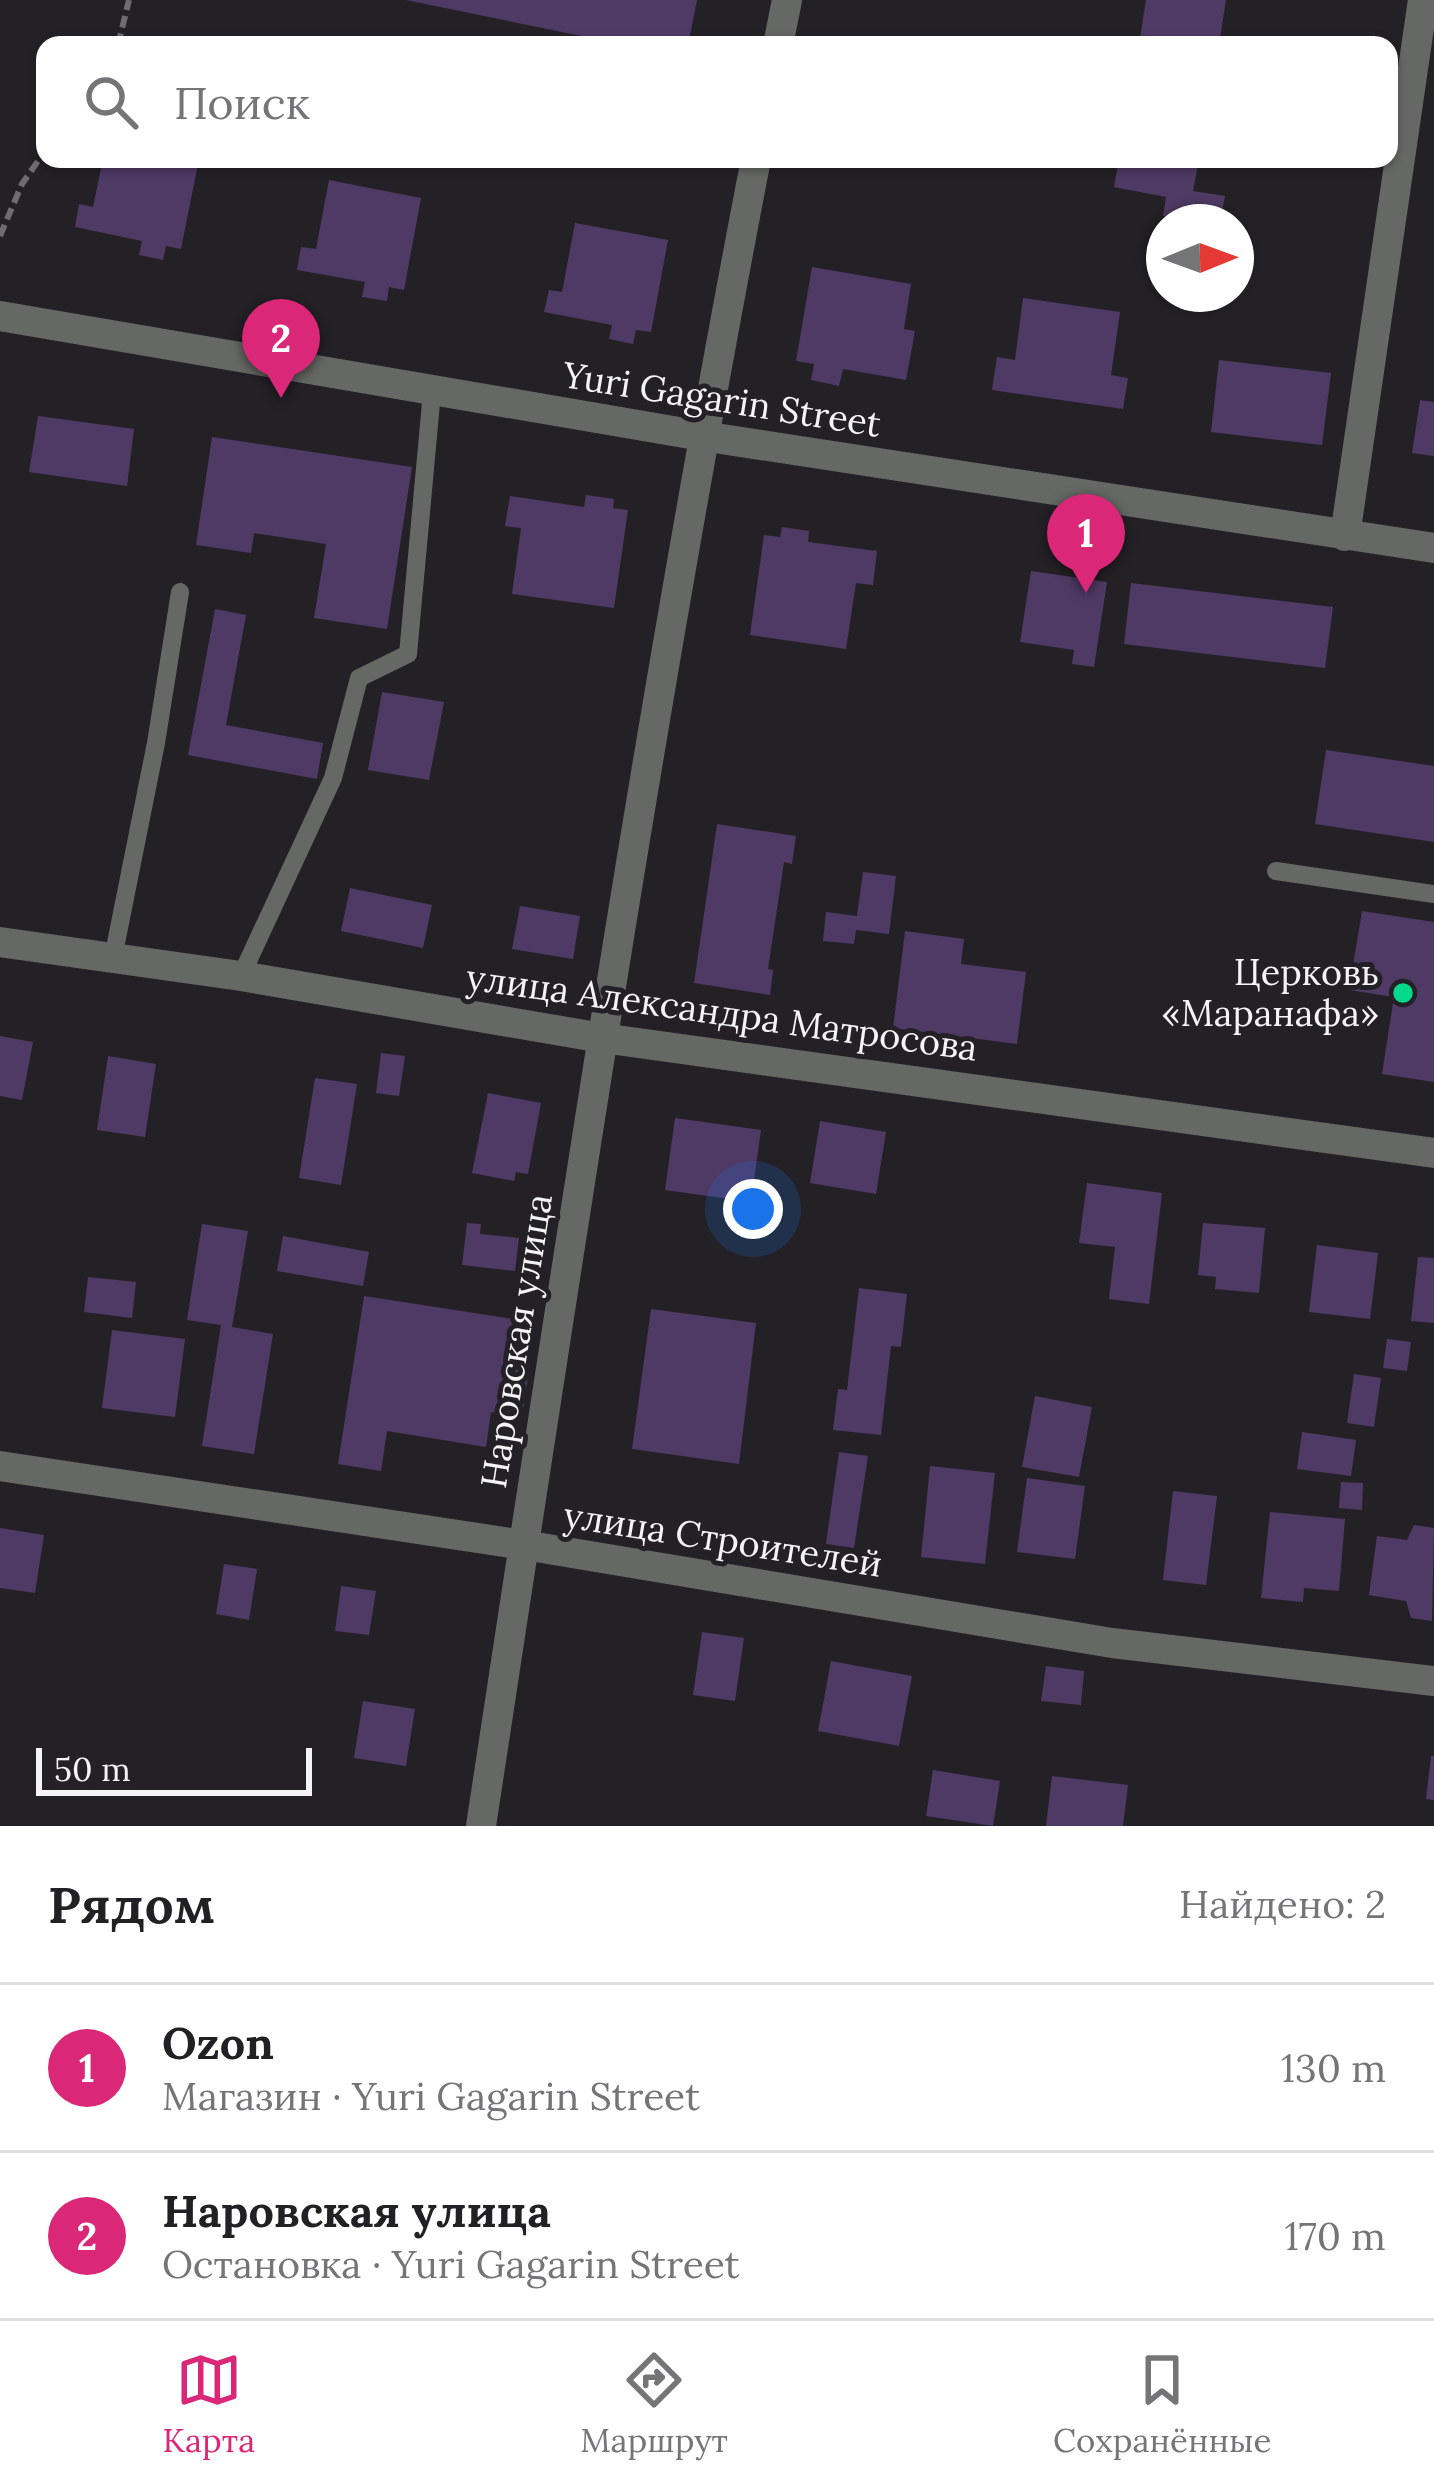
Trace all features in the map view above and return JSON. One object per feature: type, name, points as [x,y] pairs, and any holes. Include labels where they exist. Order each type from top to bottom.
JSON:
[{"type":"street","points":[[780,36],[787,0]]},
{"type":"street","points":[[1345,536],[1423,0]]},
{"type":"street","name":"Наровская улица","points":[[481,1826],[602,1038],[703,436],[754,168]]},
{"type":"street","name":"Yuri Gagarin Street","points":[[0,316],[703,436],[1434,548]]},
{"type":"street","name":"улица Александра Матросова","points":[[0,942],[241,976],[602,1038],[1434,1153]]},
{"type":"street","name":"улица Строителей","points":[[0,1466],[524,1545],[1112,1643],[1434,1681]]},
{"type":"lane","points":[[241,976],[333,778],[359,678],[408,654],[432,392]]},
{"type":"lane","points":[[113,958],[156,742],[179,592]]},
{"type":"lane","points":[[1276,871],[1434,894]]},
{"type":"path","points":[[120,36],[128,0]]},
{"type":"path","points":[[0,236],[36,164]]},
{"type":"building","points":[[406,0],[697,0],[690,36],[581,36]]},
{"type":"building","points":[[1146,0],[1226,0],[1220,36],[1140,36]]},
{"type":"building","points":[[101,168],[197,168],[181,249],[166,246],[163,260],[139,255],[142,241],[75,227],[79,204],[93,207]]},
{"type":"building","points":[[1117,168],[1197,168],[1193,191],[1225,196],[1223,204],[1165,204],[1166,197],[1114,187]]},
{"type":"building","points":[[329,180],[421,198],[404,290],[389,287],[387,301],[362,297],[365,282],[297,270],[301,247],[316,249]]},
{"type":"building","points":[[575,223],[668,240],[651,332],[636,330],[633,344],[609,339],[612,325],[544,312],[549,290],[562,292]]},
{"type":"building","points":[[812,267],[911,284],[904,329],[915,331],[906,380],[843,369],[839,386],[811,380],[814,364],[796,361]]},
{"type":"building","points":[[1023,298],[1120,312],[1111,375],[1128,378],[1123,409],[992,390],[997,357],[1015,360]]},
{"type":"building","points":[[1219,360],[1331,373],[1322,445],[1211,432]]},
{"type":"building","points":[[1420,400],[1434,402],[1434,456],[1412,453]]},
{"type":"building","points":[[38,416],[134,429],[127,486],[29,472]]},
{"type":"building","points":[[212,437],[412,467],[387,629],[314,618],[326,544],[254,533],[251,553],[196,545]]},
{"type":"building","points":[[586,495],[614,499],[613,508],[628,510],[614,608],[512,594],[521,528],[505,526],[510,496],[584,507]]},
{"type":"building","points":[[782,527],[809,531],[808,542],[877,551],[873,585],[856,583],[846,649],[750,635],[764,535],[780,537]]},
{"type":"building","points":[[1031,571],[1107,582],[1094,667],[1072,664],[1074,650],[1020,642]]},
{"type":"building","points":[[1131,583],[1333,607],[1325,668],[1124,644]]},
{"type":"building","points":[[215,609],[246,615],[226,725],[323,743],[317,779],[188,755]]},
{"type":"building","points":[[382,692],[444,702],[429,780],[368,770]]},
{"type":"building","points":[[1326,750],[1434,766],[1434,842],[1315,824]]},
{"type":"building","points":[[717,824],[796,836],[792,864],[784,862],[768,969],[773,970],[770,995],[694,983]]},
{"type":"building","points":[[863,872],[896,876],[889,934],[856,930],[854,944],[823,941],[826,912],[857,916]]},
{"type":"building","points":[[350,888],[432,905],[423,948],[341,931]]},
{"type":"building","points":[[520,906],[580,916],[573,959],[512,949]]},
{"type":"building","name":"Церковь «Маранафа»","points":[[1362,911],[1434,922],[1434,1082],[1382,1074],[1394,997],[1349,990]]},
{"type":"building","points":[[905,931],[964,939],[961,964],[1026,972],[1017,1044],[893,1028]]},
{"type":"building","points":[[0,1036],[33,1042],[22,1100],[0,1096]]},
{"type":"building","points":[[381,1053],[405,1056],[399,1096],[376,1093]]},
{"type":"building","points":[[108,1056],[156,1064],[145,1137],[97,1130]]},
{"type":"building","points":[[315,1078],[357,1084],[341,1185],[299,1178]]},
{"type":"building","points":[[488,1093],[541,1103],[528,1174],[516,1172],[514,1181],[472,1173]]},
{"type":"building","points":[[675,1118],[761,1130],[751,1202],[665,1190]]},
{"type":"building","points":[[820,1121],[886,1132],[876,1194],[810,1183]]},
{"type":"building","points":[[1087,1183],[1162,1193],[1149,1304],[1109,1299],[1115,1247],[1079,1243]]},
{"type":"building","points":[[467,1223],[481,1224],[480,1234],[519,1238],[515,1271],[462,1265]]},
{"type":"building","points":[[1203,1223],[1265,1228],[1259,1293],[1215,1289],[1216,1277],[1198,1275]]},
{"type":"building","points":[[202,1224],[248,1231],[232,1327],[273,1334],[254,1454],[202,1446],[221,1325],[187,1320]]},
{"type":"building","points":[[283,1236],[369,1252],[363,1286],[277,1271]]},
{"type":"building","points":[[1317,1245],[1378,1253],[1370,1319],[1309,1312]]},
{"type":"building","points":[[1418,1257],[1434,1258],[1434,1323],[1411,1321]]},
{"type":"building","points":[[88,1277],[136,1282],[132,1318],[84,1312]]},
{"type":"building","points":[[859,1288],[907,1294],[901,1347],[891,1346],[881,1435],[833,1430],[838,1389],[847,1390]]},
{"type":"building","points":[[364,1296],[514,1319],[509,1354],[531,1357],[522,1417],[491,1412],[486,1447],[387,1431],[381,1471],[338,1464]]},
{"type":"building","points":[[651,1309],[756,1323],[739,1464],[632,1449]]},
{"type":"building","points":[[112,1330],[185,1339],[175,1417],[102,1408]]},
{"type":"building","points":[[1387,1339],[1411,1342],[1407,1371],[1383,1368]]},
{"type":"building","points":[[1354,1374],[1381,1378],[1374,1427],[1347,1423]]},
{"type":"building","points":[[1035,1396],[1092,1407],[1079,1477],[1022,1467]]},
{"type":"building","points":[[1302,1432],[1356,1440],[1351,1476],[1297,1469]]},
{"type":"building","points":[[839,1452],[868,1456],[854,1548],[826,1544]]},
{"type":"building","points":[[930,1466],[995,1473],[985,1564],[921,1557]]},
{"type":"building","points":[[1027,1478],[1085,1486],[1075,1559],[1017,1552]]},
{"type":"building","points":[[1341,1482],[1363,1483],[1362,1510],[1339,1508]]},
{"type":"building","points":[[1173,1491],[1217,1496],[1206,1585],[1163,1580]]},
{"type":"building","points":[[1270,1512],[1345,1519],[1339,1591],[1304,1588],[1303,1602],[1261,1598]]},
{"type":"building","points":[[1414,1525],[1434,1528],[1432,1621],[1411,1618],[1406,1601],[1369,1595],[1377,1536],[1407,1540]]},
{"type":"building","points":[[0,1528],[44,1535],[35,1593],[0,1588]]},
{"type":"building","points":[[224,1564],[257,1569],[249,1620],[216,1614]]},
{"type":"building","points":[[341,1586],[376,1591],[369,1635],[335,1631]]},
{"type":"building","points":[[702,1632],[744,1638],[735,1701],[693,1695]]},
{"type":"building","points":[[831,1661],[912,1676],[899,1746],[818,1731]]},
{"type":"building","points":[[1046,1666],[1084,1671],[1081,1705],[1041,1701]]},
{"type":"building","points":[[363,1701],[415,1709],[406,1766],[354,1758]]},
{"type":"building","points":[[1434,1756],[1434,1800],[1426,1799]]},
{"type":"building","points":[[933,1770],[1000,1781],[993,1826],[926,1816]]},
{"type":"building","points":[[1052,1776],[1128,1785],[1123,1826],[1046,1826]]},
{"type":"place","name":"Наровская улица","points":[[281,398]]},
{"type":"place","name":"Ozon","points":[[1086,593]]},
{"type":"place","name":"Церковь «Маранафа»","points":[[1403,993]]}]
